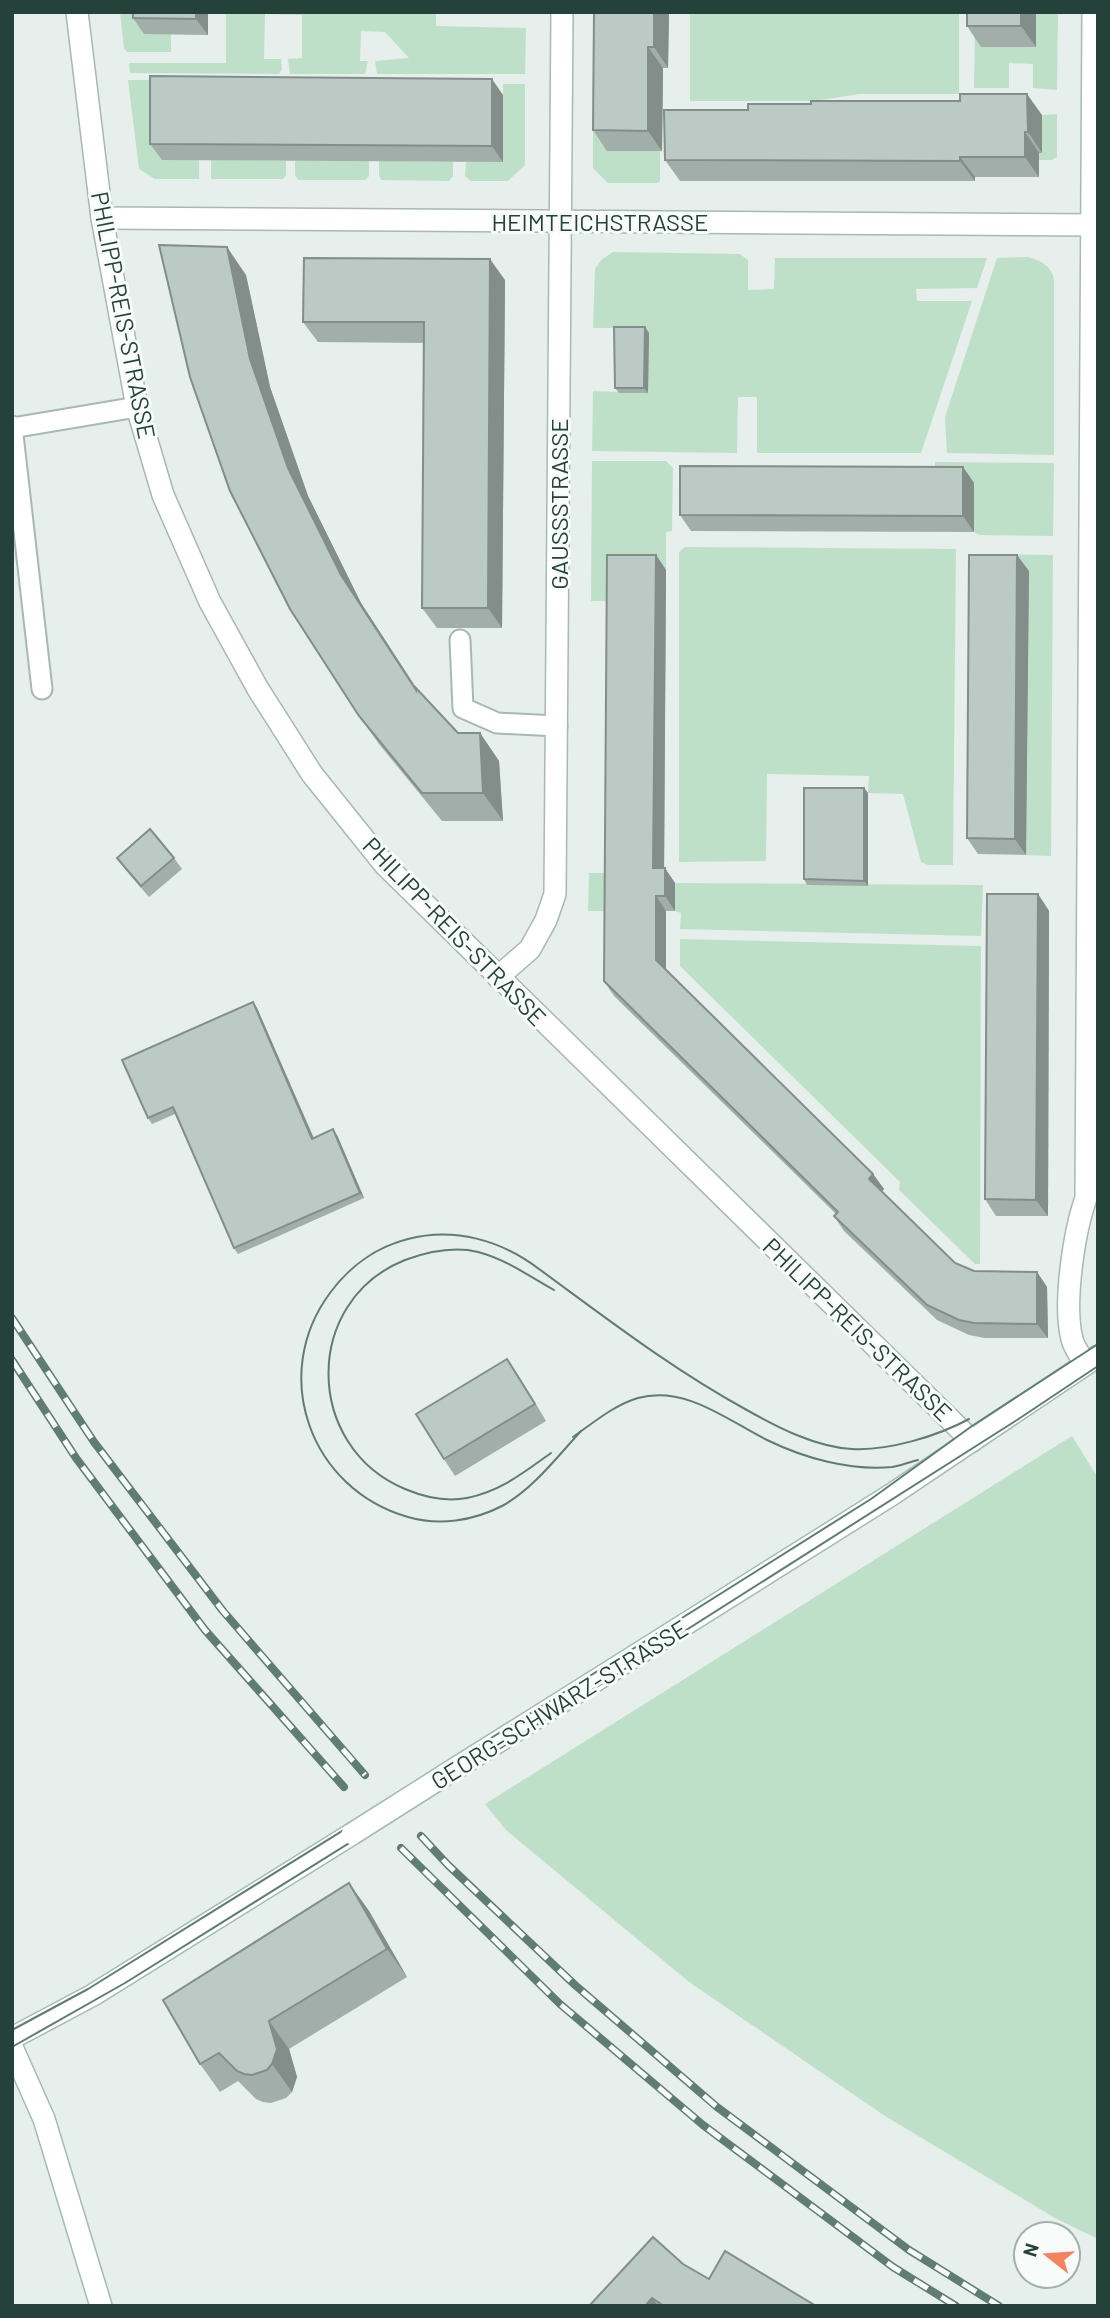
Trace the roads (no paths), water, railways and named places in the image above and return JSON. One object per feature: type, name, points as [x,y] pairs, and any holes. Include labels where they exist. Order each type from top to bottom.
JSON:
[{"type":"street","name":"PHILIPP-REIS-STRASSE","points":[[77,12],[102,218],[137,407],[163,495],[210,602],[257,689],[312,774],[385,865],[972,1441]]},
{"type":"street","name":"GAUSSSTRASSE","points":[[498,977],[530,949],[546,919],[555,894],[562,12]]},
{"type":"street","points":[[1092,1360],[1072,1341],[1068,1299],[1081,1213],[1086,1198],[1095,225],[1093,12]]},
{"type":"street","name":"HEIMTEICHSTRASSE","points":[[102,218],[1095,225]]},
{"type":"street","name":"GEORG-SCHWARZ-STRASSE","points":[[12,2038],[93,1995],[352,1834],[891,1495],[1092,1360]]},
{"type":"street","points":[[12,2047],[44,2119],[101,2306]]},
{"type":"lane","points":[[42,689],[12,427],[137,407]]},
{"type":"lane","points":[[460,640],[463,708],[497,723],[557,726]]},
{"type":"tram line","points":[[581,1431],[534,1482],[502,1506],[456,1520],[432,1521],[408,1517],[374,1503],[346,1482],[324,1455],[309,1425],[302,1393],[303,1359],[312,1325],[337,1284],[374,1253],[408,1239],[460,1236],[509,1250],[691,1377],[757,1416],[810,1440],[852,1449],[881,1448],[928,1436],[969,1419]]},
{"type":"tram line","points":[[551,1453],[511,1480],[479,1495],[451,1499],[412,1492],[372,1469],[348,1441],[333,1409],[328,1374],[333,1339],[347,1307],[371,1280],[405,1260],[440,1251],[478,1252],[507,1263],[554,1290]]},
{"type":"tram line","points":[[12,2030],[88,1989],[871,1499],[972,1426],[1098,1344]]},
{"type":"tram line","points":[[12,2047],[125,1983],[447,1782],[1098,1366]]},
{"type":"tram line","points":[[573,1437],[629,1401],[655,1395],[672,1396],[689,1400],[721,1414],[767,1440],[812,1458],[876,1468],[918,1460]]},
{"type":"railway","points":[[12,1318],[94,1442],[223,1611],[365,1775]]},
{"type":"railway","points":[[12,1360],[76,1458],[205,1630],[344,1787]]},
{"type":"railway","points":[[421,1836],[575,1985],[717,2107],[909,2250],[999,2306]]},
{"type":"railway","points":[[401,1848],[560,2004],[703,2125],[893,2267],[956,2306]]}]
